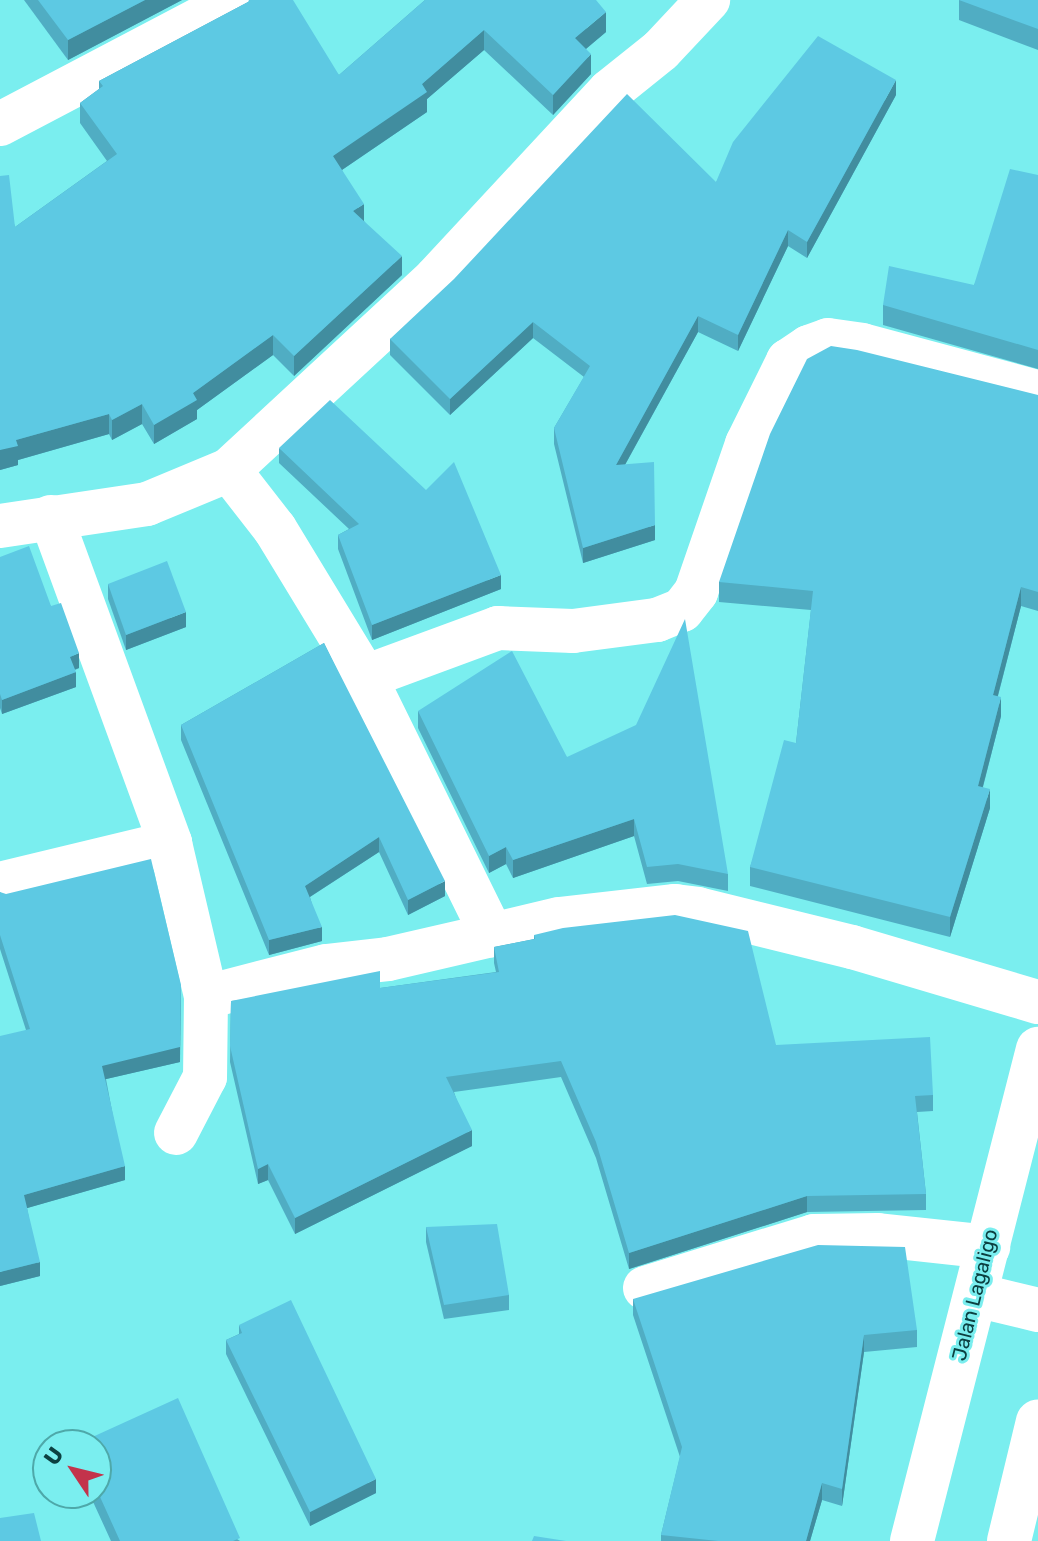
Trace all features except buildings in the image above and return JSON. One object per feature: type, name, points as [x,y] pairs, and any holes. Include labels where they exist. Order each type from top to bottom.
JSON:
[{"type":"street","points":[[0,124],[236,0]]},
{"type":"street","points":[[0,526],[147,504],[229,470],[436,278],[610,91],[661,50],[708,0]]},
{"type":"street","points":[[365,677],[498,628],[573,631],[657,620],[682,610],[696,592],[747,444],[788,361],[809,347],[828,340],[862,345],[1038,392]]},
{"type":"street","points":[[229,470],[275,529],[365,677],[492,935]]},
{"type":"street","points":[[51,517],[170,843],[206,997],[205,1077],[176,1133]]},
{"type":"street","points":[[0,884],[170,843]]},
{"type":"street","points":[[206,997],[326,966],[388,959],[559,919],[675,906],[852,947],[1038,1002]]},
{"type":"street","name":"Jalan Lagaligo","points":[[912,1541],[1038,1049]]},
{"type":"street","points":[[645,1288],[814,1236],[878,1235],[988,1247]]},
{"type":"street","points":[[976,1295],[1038,1310]]},
{"type":"street","points":[[1009,1541],[1038,1423]]}]
